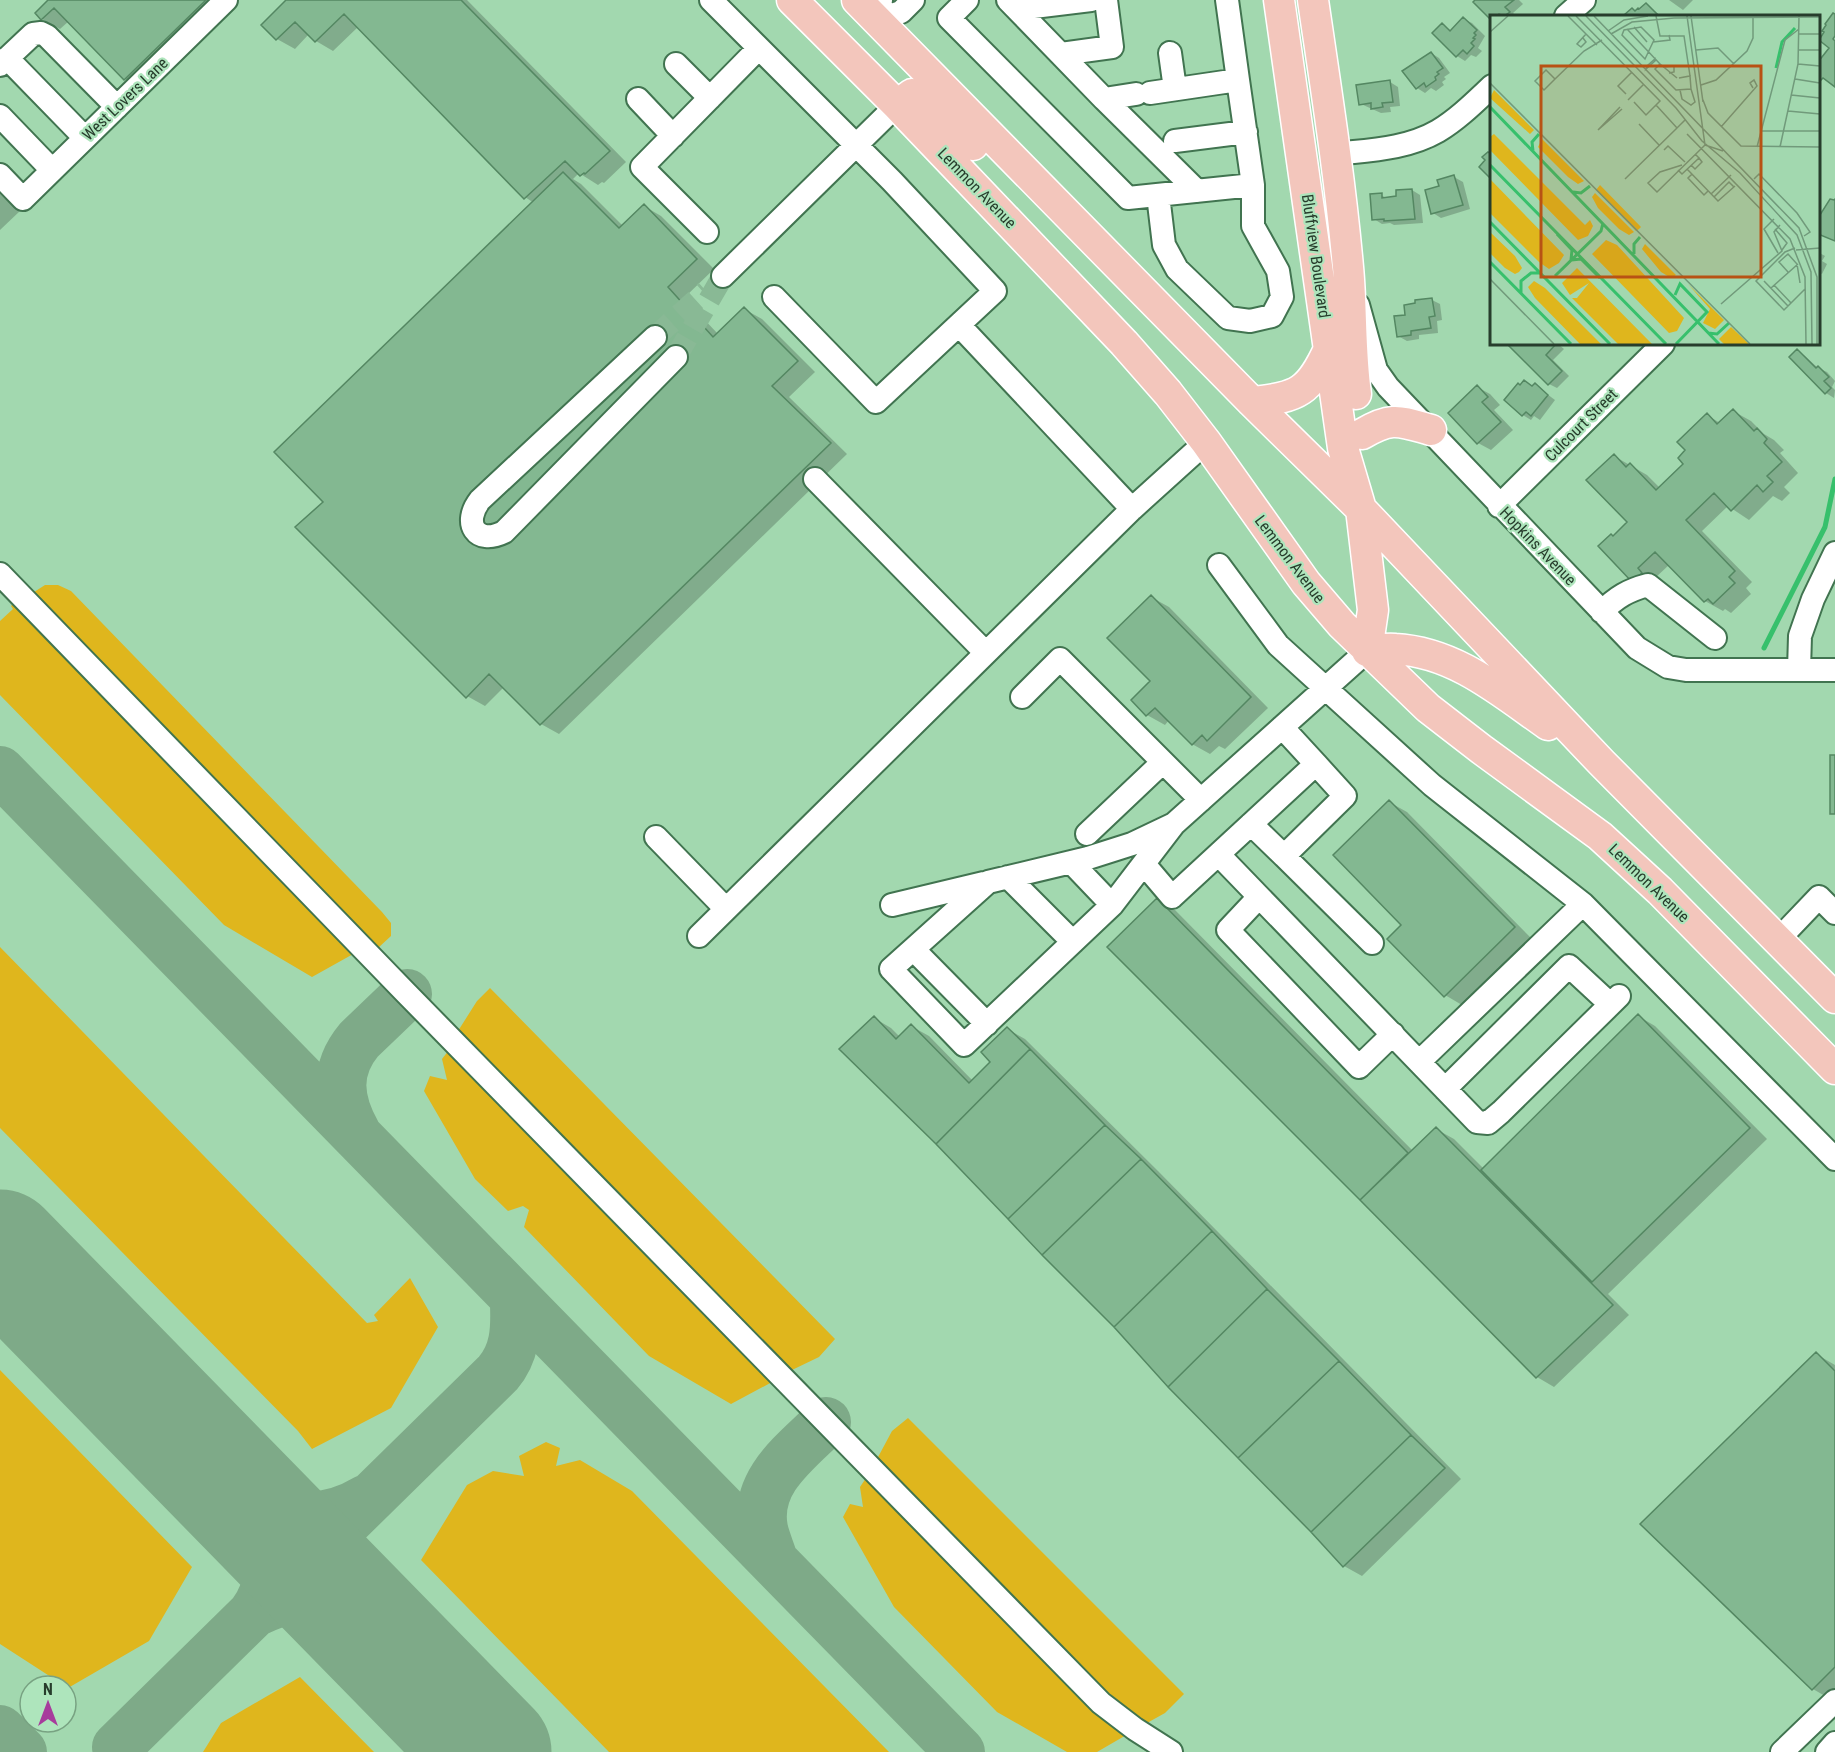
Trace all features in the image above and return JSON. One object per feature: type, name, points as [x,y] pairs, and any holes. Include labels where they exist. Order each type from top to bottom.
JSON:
[{"type":"main road","name":"Lemmon Avenue","points":[[792,0],[897,105],[1124,343],[1168,393],[1206,442],[1306,583],[1341,625],[1428,708],[1600,836],[1659,891],[1835,1069]]},
{"type":"main road","name":"Bluffview Boulevard","points":[[1279,0],[1344,454],[1361,510],[1373,610],[1368,651]]},
{"type":"main road","name":"Bluffview Boulevard","points":[[1313,0],[1335,154],[1348,268],[1351,357],[1367,477],[1361,510]]},
{"type":"main road","points":[[845,54],[872,7],[1041,186],[1361,510],[1602,763],[1835,998]]},
{"type":"main road","points":[[897,105],[912,94],[923,98],[1000,171],[1013,178],[1041,186]]},
{"type":"main road","points":[[1302,159],[1335,154]]},
{"type":"main road","points":[[1252,402],[1279,399],[1299,392],[1312,381],[1329,349]]},
{"type":"main road","points":[[1362,434],[1376,425],[1389,421],[1402,421],[1431,430]]},
{"type":"main road","points":[[1368,651],[1395,649],[1430,655],[1474,672],[1602,763]]},
{"type":"main road","points":[[1743,975],[1779,939]]},
{"type":"street","name":"West Lovers Lane","points":[[0,175],[23,199],[226,0]]},
{"type":"street","points":[[711,0],[857,145],[995,291],[876,402],[774,297]]},
{"type":"street","points":[[872,7],[901,12],[913,0]]},
{"type":"street","points":[[967,0],[949,18],[1128,198],[1253,184]]},
{"type":"street","points":[[1012,4],[1091,0]]},
{"type":"street","points":[[1061,54],[1112,47],[1106,0]]},
{"type":"street","points":[[1158,195],[1164,245],[1177,269],[1228,318],[1250,321],[1272,316],[1282,297],[1278,272],[1253,226],[1253,184],[1227,0]]},
{"type":"street","points":[[1567,15],[1584,0]]},
{"type":"street","points":[[1012,4],[1197,191]]},
{"type":"street","points":[[85,138],[4,62],[33,34],[41,33],[47,36],[117,107]]},
{"type":"street","points":[[707,231],[642,167],[759,48]]},
{"type":"street","points":[[1170,53],[1175,89]]},
{"type":"street","points":[[676,64],[710,98]]},
{"type":"street","points":[[1104,99],[1238,80]]},
{"type":"street","points":[[1335,154],[1378,150],[1413,142],[1438,131],[1462,114],[1490,87]]},
{"type":"street","points":[[638,99],[673,136]]},
{"type":"street","points":[[723,276],[897,105]]},
{"type":"street","points":[[0,116],[52,170]]},
{"type":"street","points":[[1175,141],[1246,132]]},
{"type":"street","name":"Hopkins Avenue","points":[[1348,268],[1376,370],[1388,387],[1637,648],[1668,667],[1699,671],[1835,670]]},
{"type":"street","points":[[959,325],[1132,509]]},
{"type":"street","points":[[649,343],[669,364],[504,532],[492,538],[475,531],[471,520],[472,510],[480,500],[649,343]]},
{"type":"street","name":"Culcourt Street","points":[[1500,506],[1662,345]]},
{"type":"street","points":[[699,936],[1132,509],[1206,442]]},
{"type":"street","points":[[815,479],[986,653]]},
{"type":"street","points":[[1799,670],[1800,636],[1813,599],[1835,553]]},
{"type":"street","points":[[1218,565],[1278,645],[1432,785],[1583,904],[1835,1159]]},
{"type":"street","points":[[0,574],[415,1003],[1101,1703],[1135,1729],[1171,1752]]},
{"type":"street","points":[[1602,612],[1614,598],[1632,589],[1648,585],[1715,638]]},
{"type":"street","points":[[998,880],[891,969],[964,1045],[1112,904],[1174,824],[1368,651]]},
{"type":"street","points":[[1022,697],[1060,659],[1201,800]]},
{"type":"street","points":[[1282,727],[1345,796],[1284,856]]},
{"type":"street","points":[[1087,834],[1163,762]]},
{"type":"street","points":[[1144,864],[1172,897],[1316,764]]},
{"type":"street","points":[[892,905],[1071,862],[1132,844],[1174,824]]},
{"type":"street","points":[[1251,824],[1372,943]]},
{"type":"street","points":[[656,837],[726,909]]},
{"type":"street","points":[[1218,855],[1477,1122],[1488,1123],[1615,1000],[1569,966],[1544,942]]},
{"type":"street","points":[[1071,862],[1112,904]]},
{"type":"street","points":[[998,880],[1073,942]]},
{"type":"street","points":[[1259,897],[1228,930],[1359,1067],[1393,1034]]},
{"type":"street","points":[[1779,939],[1819,897],[1835,913]]},
{"type":"street","points":[[1419,1062],[1583,904]]},
{"type":"street","points":[[914,950],[987,1024]]},
{"type":"street","points":[[1445,1089],[1569,966]]},
{"type":"street","points":[[1782,1752],[1835,1701]]},
{"type":"street","points":[[1827,1752],[1835,1743]]},
{"type":"shaded area","points":[[45,585],[58,585],[71,591],[382,912],[391,923],[391,936],[378,948],[31,594]]},
{"type":"shaded area","points":[[13,604],[355,953],[312,977],[224,925],[0,695],[0,621],[13,609],[11,606]]},
{"type":"shaded area","points":[[0,947],[367,1323],[378,1321],[374,1315],[410,1278],[438,1327],[391,1408],[312,1449],[298,1431],[0,1128]]},
{"type":"shaded area","points":[[490,988],[835,1339],[819,1357],[792,1370],[458,1031],[477,1001]]},
{"type":"shaded area","points":[[449,1050],[774,1381],[731,1404],[649,1356],[524,1227],[529,1210],[523,1206],[508,1211],[475,1179],[424,1091],[430,1076],[447,1080],[442,1059]]},
{"type":"shaded area","points":[[0,1370],[192,1567],[149,1641],[78,1682],[78,1674],[46,1674],[0,1644]]},
{"type":"shaded area","points":[[908,1418],[1184,1694],[1165,1713],[1147,1723],[1101,1687],[877,1459],[892,1431]]},
{"type":"shaded area","points":[[546,1442],[560,1448],[556,1466],[580,1460],[632,1491],[889,1752],[609,1752],[421,1560],[467,1485],[493,1471],[524,1476],[519,1456]]},
{"type":"shaded area","points":[[866,1478],[1128,1734],[1097,1752],[1067,1752],[997,1712],[894,1607],[843,1517],[850,1504],[863,1507],[860,1487]]},
{"type":"shaded area","points":[[300,1677],[374,1752],[203,1752],[221,1723]]},
{"type":"building","points":[[48,0],[206,0],[124,80],[54,8],[41,20],[35,13]]},
{"type":"building","points":[[286,0],[461,0],[610,151],[580,176],[565,161],[524,199],[344,14],[315,42],[295,22],[276,40],[261,25]]},
{"type":"building","points":[[1475,0],[1514,0],[1505,7],[1510,12],[1506,15],[1490,15],[1490,19],[1473,2]]},
{"type":"building","points":[[1646,3],[1658,15],[1624,15],[1632,8],[1635,11]]},
{"type":"building","points":[[1833,13],[1835,14],[1833,39],[1835,41],[1835,87],[1823,78],[1820,79],[1820,59],[1829,48],[1820,41],[1825,24]]},
{"type":"building","points":[[1463,17],[1477,30],[1474,33],[1476,35],[1473,38],[1475,39],[1471,43],[1474,46],[1467,54],[1463,50],[1456,57],[1432,33],[1442,23],[1450,31]]},
{"type":"building","points":[[1431,52],[1443,68],[1437,72],[1439,74],[1435,77],[1436,80],[1426,87],[1424,83],[1416,89],[1402,71]]},
{"type":"building","points":[[1390,80],[1393,102],[1382,103],[1383,107],[1371,109],[1371,103],[1359,105],[1356,85]]},
{"type":"building","points":[[1490,153],[1490,178],[1479,167],[1485,160],[1482,157]]},
{"type":"building","points":[[563,172],[619,228],[644,204],[697,259],[668,287],[713,337],[744,307],[798,361],[772,386],[831,443],[540,725],[489,674],[466,698],[295,527],[323,502],[274,452]]},
{"type":"building","points":[[1454,175],[1463,205],[1431,214],[1425,190],[1439,186],[1437,180]]},
{"type":"building","points":[[1412,189],[1415,219],[1372,220],[1370,194],[1382,193],[1382,198],[1396,196],[1396,190]]},
{"type":"building","points":[[1830,199],[1835,199],[1835,241],[1820,235],[1820,215]]},
{"type":"building","points":[[1432,298],[1435,316],[1429,317],[1431,328],[1411,331],[1411,335],[1397,337],[1394,316],[1405,315],[1404,305],[1415,303],[1415,300]]},
{"type":"building","points":[[1508,345],[1555,345],[1546,355],[1562,371],[1548,385]]},
{"type":"building","points":[[1797,349],[1829,377],[1824,381],[1831,388],[1825,394],[1789,357]]},
{"type":"building","points":[[1524,380],[1532,386],[1535,383],[1548,395],[1531,416],[1526,412],[1522,416],[1504,400],[1518,383],[1520,385]]},
{"type":"building","points":[[1477,385],[1488,397],[1482,402],[1501,422],[1477,444],[1448,413]]},
{"type":"building","points":[[1733,409],[1754,431],[1757,428],[1767,439],[1764,443],[1782,462],[1767,476],[1773,482],[1763,492],[1757,485],[1731,511],[1714,493],[1686,520],[1735,571],[1729,577],[1735,583],[1713,604],[1708,599],[1704,602],[1655,552],[1638,568],[1642,573],[1632,582],[1598,546],[1611,534],[1613,536],[1627,522],[1586,480],[1614,454],[1626,467],[1630,463],[1656,490],[1683,464],[1678,458],[1685,450],[1677,442],[1707,413],[1717,424]]},
{"type":"building","points":[[1151,595],[1251,697],[1207,741],[1202,735],[1192,745],[1155,708],[1146,716],[1131,700],[1150,681],[1107,638]]},
{"type":"building","points":[[1830,755],[1835,755],[1835,814],[1830,814]]},
{"type":"building","points":[[1389,800],[1515,927],[1444,997],[1387,939],[1401,925],[1333,855]]},
{"type":"building","points":[[1157,898],[1408,1153],[1360,1200],[1107,947]]},
{"type":"building","points":[[1638,1014],[1750,1128],[1592,1282],[1481,1170]]},
{"type":"building","points":[[874,1016],[896,1039],[911,1024],[969,1083],[990,1062],[981,1052],[1007,1027],[1030,1049],[936,1144],[839,1049]]},
{"type":"building","points":[[1030,1049],[1105,1125],[1008,1219],[936,1144]]},
{"type":"building","points":[[1105,1125],[1141,1159],[1042,1255],[1008,1219]]},
{"type":"building","points":[[1436,1127],[1613,1305],[1536,1378],[1360,1200]]},
{"type":"building","points":[[1141,1159],[1212,1231],[1114,1327],[1042,1255]]},
{"type":"building","points":[[1212,1231],[1267,1289],[1168,1387],[1114,1327]]},
{"type":"building","points":[[1267,1289],[1339,1361],[1238,1458],[1168,1387]]},
{"type":"building","points":[[1816,1352],[1835,1371],[1835,1667],[1812,1690],[1640,1524]]},
{"type":"building","points":[[1339,1361],[1411,1435],[1311,1532],[1238,1458]]},
{"type":"building","points":[[1411,1435],[1445,1468],[1343,1567],[1311,1532]]},
{"type":"waterway","points":[[1764,648],[1825,527],[1835,479]]},
{"type":"taxiway","points":[[0,771],[960,1752]]},
{"type":"taxiway","points":[[356,1133],[342,1097],[342,1074],[345,1063],[359,1040],[407,994]]},
{"type":"taxiway","points":[[117,1747],[498,1373],[511,1349],[515,1305]]},
{"type":"taxiway","points":[[138,1398],[244,1505],[262,1529],[268,1550],[269,1572],[267,1584],[253,1613],[282,1601],[303,1597],[323,1599],[340,1606],[362,1624],[484,1752]]},
{"type":"taxiway","points":[[773,1560],[763,1529],[762,1512],[765,1496],[780,1469],[826,1422]]},
{"type":"taxiway","points":[[235,1484],[265,1507],[298,1516],[333,1514],[367,1499]]},
{"type":"taxiway","points":[[0,1730],[22,1752]]},
{"type":"runway","points":[[0,1251],[490,1752]]},
{"type":"tunnel","points":[[676,357],[723,276]]},
{"type":"tunnel","points":[[655,337],[706,291]]}]
